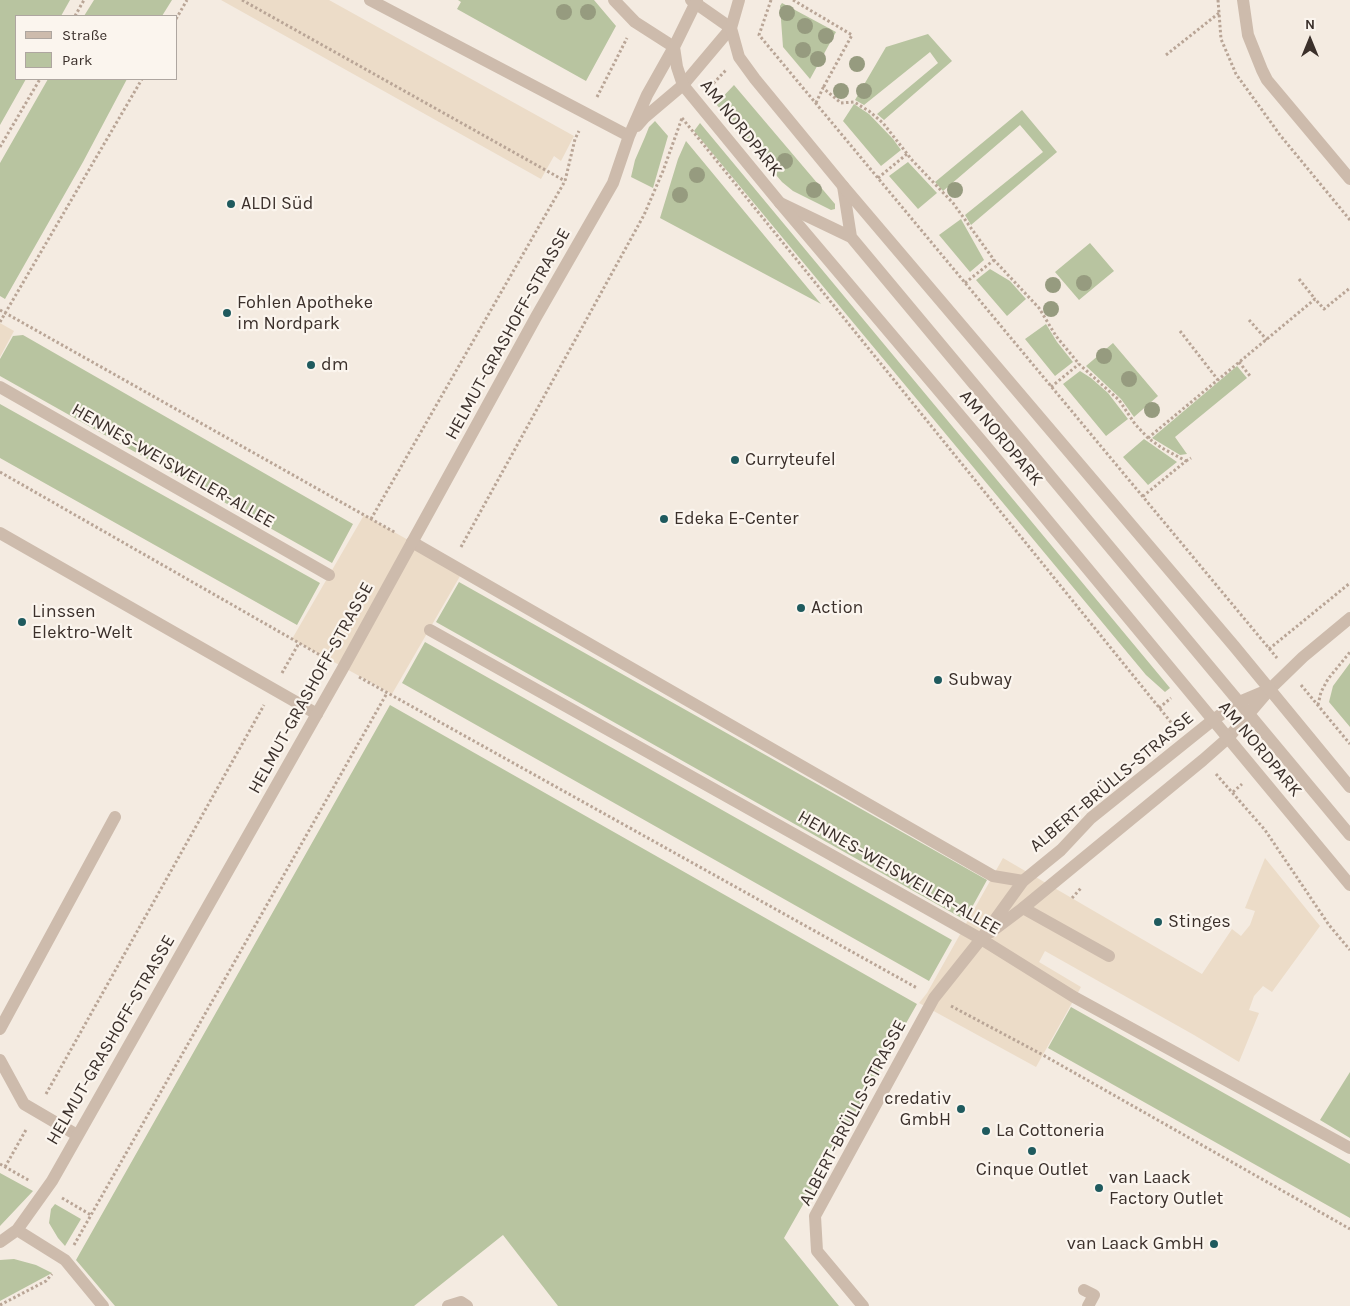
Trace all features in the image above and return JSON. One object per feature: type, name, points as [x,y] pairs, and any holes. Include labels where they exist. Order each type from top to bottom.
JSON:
[{"type":"street","points":[[370,0],[629,136]]},
{"type":"street","points":[[614,0],[635,22],[674,47],[695,1],[732,28]]},
{"type":"street","points":[[740,0],[732,28],[739,57],[755,79],[1350,787]]},
{"type":"street","points":[[1243,0],[1246,25],[1251,44],[1267,80],[1350,179]]},
{"type":"street","name":"HELMUT-GRASHOFF-STRASSE","points":[[629,136],[644,118],[683,85],[732,28]]},
{"type":"street","name":"HELMUT-GRASHOFF-STRASSE","points":[[0,1242],[17,1230],[46,1189],[343,668],[536,317],[613,183],[629,136],[647,95],[674,47]]},
{"type":"street","name":"AM NORDPARK","points":[[674,47],[677,67],[683,85],[1350,885]]},
{"type":"street","points":[[843,186],[850,237]]},
{"type":"street","points":[[780,203],[850,237],[1350,835]]},
{"type":"street","name":"HENNES-WEISWEILER-ALLEE","points":[[0,387],[329,575]]},
{"type":"street","points":[[0,533],[317,714]]},
{"type":"street","points":[[412,542],[993,876],[1023,881]]},
{"type":"street","points":[[1270,690],[1303,657],[1350,618]]},
{"type":"street","name":"HENNES-WEISWEILER-ALLEE","points":[[430,630],[980,939],[1074,997],[1350,1148]]},
{"type":"street","name":"ALBERT-BRÜLLS-STRASSE","points":[[863,1306],[817,1251],[815,1216],[934,998],[1023,881],[1061,850],[1091,818],[1213,720],[1239,702],[1270,690]]},
{"type":"street","name":"ALBERT-BRÜLLS-STRASSE","points":[[980,939],[1023,908],[1203,760],[1228,738],[1270,690]]},
{"type":"street","points":[[1,1027],[115,817]]},
{"type":"street","points":[[1023,908],[1109,956]]},
{"type":"street","points":[[0,1060],[24,1104],[77,1135]]},
{"type":"street","points":[[17,1230],[65,1260],[103,1306]]},
{"type":"street","points":[[1084,1290],[1094,1295],[1088,1306]]},
{"type":"street","points":[[448,1306],[461,1302],[467,1306]]},
{"type":"path","points":[[76,15],[84,0]]},
{"type":"path","points":[[178,16],[187,0]]},
{"type":"path","points":[[242,0],[564,182]]},
{"type":"path","points":[[452,564],[644,214],[663,171],[682,118],[759,35],[771,0]]},
{"type":"path","points":[[793,0],[852,35],[816,103]]},
{"type":"path","points":[[1166,55],[1219,13]]},
{"type":"path","points":[[371,519],[564,182],[575,139],[635,22]]},
{"type":"path","points":[[759,35],[1142,497],[1350,744]]},
{"type":"path","points":[[0,148],[39,80]]},
{"type":"path","points":[[0,322],[141,80]]},
{"type":"path","points":[[823,88],[841,103],[854,102],[869,111],[882,123],[940,192],[953,203],[994,260],[1039,308],[1056,336],[1079,364],[1119,400],[1135,424],[1148,438],[1186,461]]},
{"type":"path","points":[[682,118],[1186,741]]},
{"type":"path","points":[[878,178],[908,154]]},
{"type":"path","points":[[965,283],[994,260]]},
{"type":"path","points":[[1299,278],[1324,309],[1350,288]]},
{"type":"path","points":[[1148,438],[1316,299]]},
{"type":"path","points":[[0,310],[412,542]]},
{"type":"path","points":[[1249,320],[1267,340]]},
{"type":"path","points":[[1180,331],[1218,380]]},
{"type":"path","points":[[1239,362],[1250,376]]},
{"type":"path","points":[[1051,387],[1079,364]]},
{"type":"path","points":[[1142,497],[1191,458]]},
{"type":"path","points":[[0,472],[387,693],[392,694],[934,998],[1044,1055],[1350,1229]]},
{"type":"path","points":[[1269,649],[1350,583]]},
{"type":"path","points":[[5,1167],[299,643]]},
{"type":"path","points":[[1318,706],[1321,692],[1328,679],[1350,652]]},
{"type":"path","points":[[0,1305],[46,1281],[65,1260],[387,693]]},
{"type":"path","points":[[1203,760],[1265,830],[1329,926],[1350,950]]},
{"type":"path","points":[[0,1164],[91,1214]]},
{"type":"green space","points":[[0,0],[70,0],[62,15],[15,15],[15,80],[25,80],[0,125]]},
{"type":"green space","points":[[94,0],[172,0],[163,15],[85,15]]},
{"type":"green space","points":[[458,0],[594,0],[616,26],[586,81],[457,9],[461,2]]},
{"type":"green space","points":[[782,3],[836,32],[810,79],[783,47],[780,6]]},
{"type":"green space","points":[[928,34],[952,61],[884,120],[877,114],[938,63],[930,52],[864,105],[855,100],[886,47]]},
{"type":"green space","points":[[47,80],[126,80],[83,162],[5,299],[0,296],[0,163]]},
{"type":"green space","points":[[734,85],[835,204],[835,209],[831,210],[793,191],[782,182],[716,104]]},
{"type":"green space","points":[[854,104],[869,114],[901,150],[881,166],[843,121]]},
{"type":"green space","points":[[1022,110],[1057,152],[971,225],[965,215],[1043,152],[1020,125],[943,191],[935,182]]},
{"type":"green space","points":[[655,121],[668,136],[653,188],[631,177],[635,160],[649,127]]},
{"type":"green space","points":[[700,123],[1170,688],[1165,692],[1146,675],[694,131]]},
{"type":"green space","points":[[686,141],[821,304],[660,218],[678,159]]},
{"type":"green space","points":[[908,162],[937,193],[918,209],[889,176]]},
{"type":"green space","points":[[961,219],[984,260],[970,272],[939,235]]},
{"type":"green space","points":[[1090,243],[1114,271],[1079,300],[1055,272]]},
{"type":"green space","points":[[990,269],[1010,281],[1026,299],[1007,316],[976,280]]},
{"type":"green space","points":[[1046,324],[1073,362],[1055,376],[1025,339]]},
{"type":"green space","points":[[23,335],[353,524],[332,563],[0,376],[0,359],[13,336]]},
{"type":"green space","points":[[1113,343],[1158,396],[1134,417],[1121,399],[1086,366]]},
{"type":"green space","points":[[1237,366],[1247,378],[1175,437],[1187,454],[1180,455],[1152,438]]},
{"type":"green space","points":[[1080,371],[1108,393],[1128,419],[1106,436],[1063,384]]},
{"type":"green space","points":[[0,404],[320,583],[297,625],[0,458]]},
{"type":"green space","points":[[1144,439],[1177,462],[1148,485],[1123,457]]},
{"type":"green space","points":[[459,582],[987,880],[965,920],[436,622]]},
{"type":"green space","points":[[425,642],[952,940],[929,981],[402,683]]},
{"type":"green space","points":[[1350,663],[1350,727],[1329,702],[1333,686]]},
{"type":"green space","points":[[390,705],[917,1004],[784,1238],[839,1306],[558,1306],[503,1235],[414,1306],[115,1306],[76,1260]]},
{"type":"green space","points":[[1071,1007],[1350,1164],[1350,1218],[1048,1048]]},
{"type":"green space","points":[[1350,1072],[1350,1138],[1320,1120]]},
{"type":"green space","points":[[0,1173],[33,1191],[0,1226]]},
{"type":"green space","points":[[55,1204],[81,1219],[65,1246],[49,1223],[51,1209]]},
{"type":"green space","points":[[14,1259],[36,1265],[52,1273],[0,1301],[0,1260]]},
{"type":"shaded area","points":[[221,0],[329,0],[574,136],[561,161],[554,156],[541,179]]},
{"type":"shaded area","points":[[0,323],[14,331],[0,357]]},
{"type":"shaded area","points":[[364,515],[463,571],[392,694],[292,639]]},
{"type":"shaded area","points":[[1003,858],[1202,974],[1232,929],[1241,936],[1250,925],[1255,911],[1245,908],[1265,858],[1320,926],[1272,992],[1263,986],[1254,996],[1249,1010],[1259,1013],[1239,1062],[1045,951],[1039,962],[1081,987],[1036,1067],[919,1003],[927,993]]},
{"type":"place","name":"ALDI Süd","points":[[231,204]]},
{"type":"place","name":"Fohlen Apotheke im Nordpark","points":[[227,313]]},
{"type":"place","name":"dm","points":[[311,365]]},
{"type":"place","name":"Curryteufel","points":[[735,460]]},
{"type":"place","name":"Edeka E-Center","points":[[664,519]]},
{"type":"place","name":"Action","points":[[801,608]]},
{"type":"place","name":"Linssen Elektro-Welt","points":[[22,622]]},
{"type":"place","name":"Subway","points":[[938,680]]},
{"type":"place","name":"Stinges","points":[[1158,922]]},
{"type":"place","name":"credativ GmbH","points":[[961,1109]]},
{"type":"place","name":"La Cottoneria","points":[[986,1131]]},
{"type":"place","name":"Cinque Outlet","points":[[1032,1151]]},
{"type":"place","name":"van Laack Factory Outlet","points":[[1099,1188]]},
{"type":"place","name":"van Laack GmbH","points":[[1214,1244]]}]
